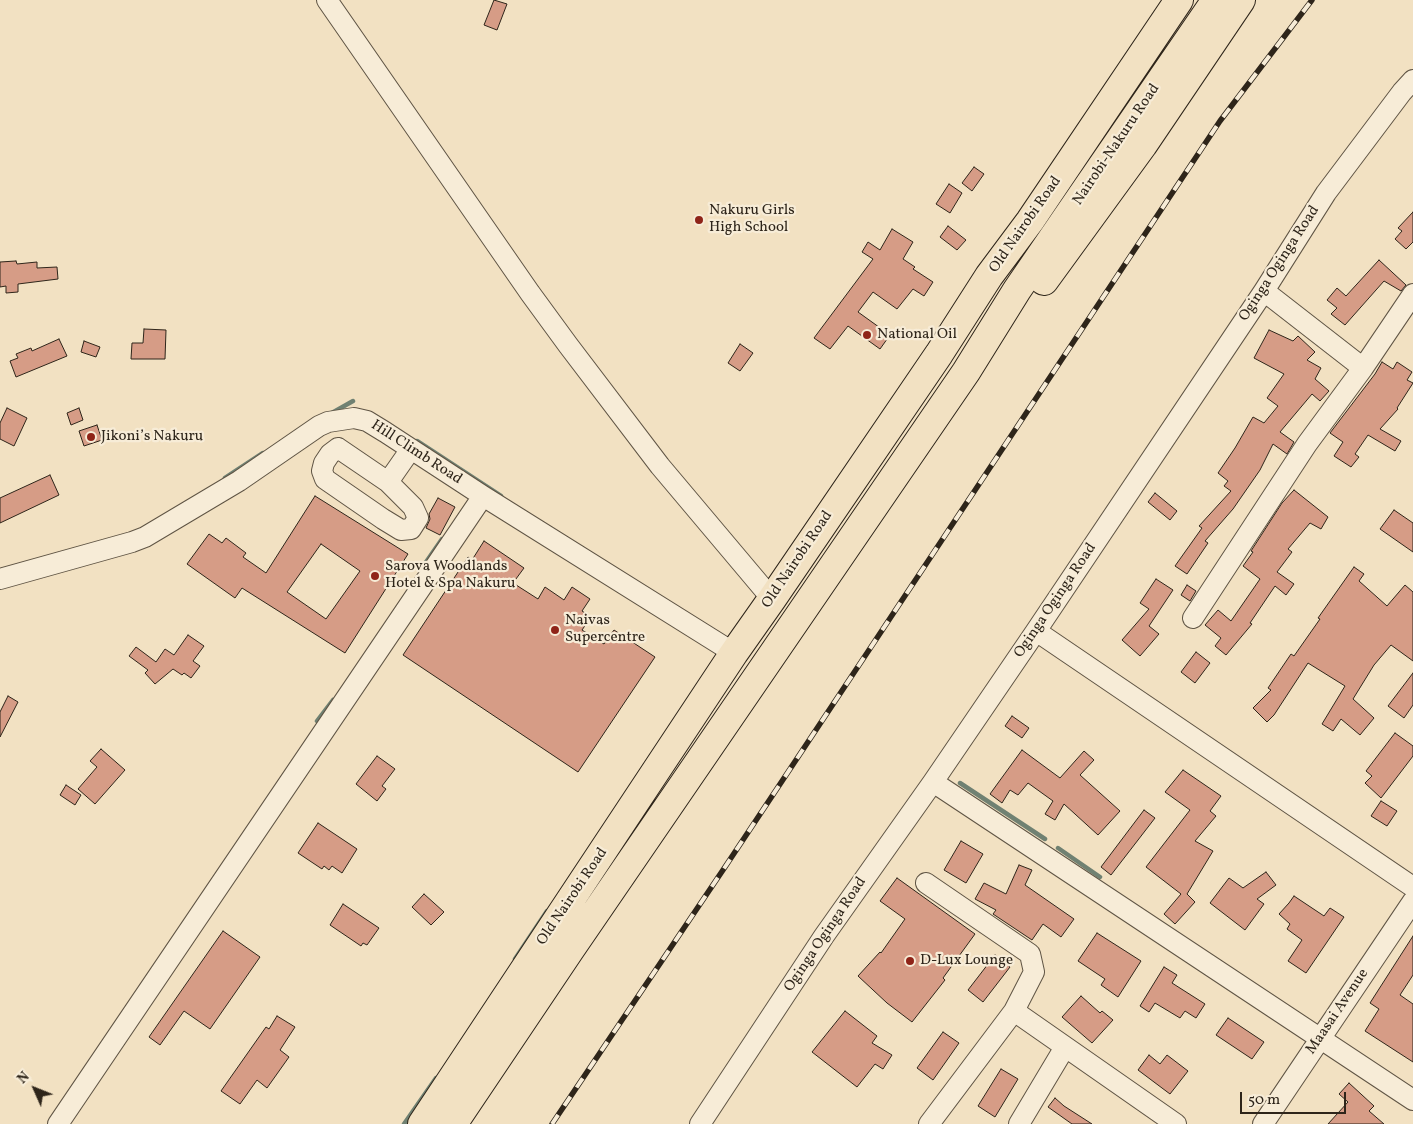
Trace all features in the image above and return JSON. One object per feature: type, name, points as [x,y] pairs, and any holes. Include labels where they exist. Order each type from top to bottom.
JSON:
[{"type":"highway","points":[[939,354],[962,299],[990,246],[1163,0]]},
{"type":"highway","name":"Old Nairobi Road","points":[[422,1124],[734,653],[939,354],[989,276],[1030,221],[1179,0]]},
{"type":"highway","name":"Nairobi-Nakuru Road","points":[[1017,290],[1216,0]]},
{"type":"highway","points":[[966,372],[1013,320],[1056,267],[1143,145],[1241,0]]},
{"type":"highway","name":"Old Nairobi Road","points":[[454,1124],[570,950],[966,372],[1017,290]]},
{"type":"street","points":[[327,0],[530,293],[660,466],[772,600]]},
{"type":"street","name":"Oginga Oginga Road","points":[[700,1124],[824,936],[933,782],[1264,292],[1326,193],[1413,80]]},
{"type":"street","points":[[1264,292],[1363,368]]},
{"type":"street","points":[[1193,618],[1307,444],[1363,368],[1413,294]]},
{"type":"street","name":"Hill Climb Road","points":[[0,579],[145,537],[239,481],[328,422],[354,418],[367,421],[734,653]]},
{"type":"street","points":[[338,448],[388,482],[413,507],[418,518],[410,529],[402,530],[383,520],[325,479],[322,471],[324,462],[338,448]]},
{"type":"street","points":[[388,482],[411,449]]},
{"type":"street","points":[[58,1124],[483,496]]},
{"type":"street","points":[[1036,631],[1413,887]]},
{"type":"street","points":[[933,782],[1413,1100]]},
{"type":"street","points":[[926,883],[1030,954],[1034,972],[1014,1011],[929,1124]]},
{"type":"street","name":"Maasai Avenue","points":[[1263,1124],[1413,901]]},
{"type":"street","points":[[1014,1011],[1176,1124]]},
{"type":"street","points":[[1019,1124],[1065,1047]]},
{"type":"building","points":[[494,0],[507,4],[497,30],[484,25]]},
{"type":"building","points":[[974,167],[984,174],[972,191],[962,183]]},
{"type":"building","points":[[949,184],[962,193],[950,213],[936,204]]},
{"type":"building","points":[[1413,212],[1413,242],[1406,249],[1395,239],[1402,231],[1398,228]]},
{"type":"building","points":[[948,226],[966,240],[957,250],[940,237]]},
{"type":"building","points":[[892,229],[913,242],[903,259],[915,267],[913,269],[933,282],[924,296],[913,289],[897,309],[873,292],[858,312],[890,335],[880,349],[848,326],[830,349],[814,338],[873,259],[862,252],[868,242],[880,250]]},
{"type":"building","points":[[1379,260],[1406,285],[1401,291],[1384,281],[1345,325],[1331,314],[1337,308],[1327,300],[1337,288],[1346,296]]},
{"type":"building","points":[[16,261],[17,264],[37,262],[37,268],[57,267],[58,279],[18,284],[18,292],[6,293],[6,286],[0,287],[0,262]]},
{"type":"building","points":[[144,329],[166,330],[165,359],[131,359],[132,343],[143,343]]},
{"type":"building","points":[[1269,330],[1293,341],[1298,336],[1315,352],[1307,360],[1321,368],[1315,379],[1329,391],[1320,401],[1312,394],[1280,432],[1294,442],[1287,454],[1273,444],[1260,470],[1233,509],[1205,541],[1208,543],[1187,574],[1175,566],[1202,528],[1199,526],[1231,491],[1224,486],[1228,481],[1218,473],[1253,417],[1264,423],[1278,406],[1267,398],[1284,374],[1254,358]]},
{"type":"building","points":[[59,339],[67,356],[16,377],[10,361],[18,358],[16,354],[31,348],[32,351]]},
{"type":"building","points":[[84,341],[100,347],[96,357],[81,352]]},
{"type":"building","points":[[740,344],[753,353],[740,371],[728,363]]},
{"type":"building","points":[[1382,362],[1393,369],[1397,362],[1412,372],[1407,380],[1413,383],[1398,409],[1380,429],[1401,441],[1395,451],[1368,435],[1355,454],[1359,457],[1351,467],[1334,456],[1343,442],[1330,433]]},
{"type":"building","points":[[7,408],[27,418],[14,446],[0,439],[0,423]]},
{"type":"building","points":[[79,408],[83,420],[71,425],[67,413]]},
{"type":"building","name":"Jikoni’s Nakuru","points":[[97,425],[102,440],[84,446],[79,431]]},
{"type":"building","points":[[50,475],[59,495],[0,523],[0,498]]},
{"type":"building","points":[[1294,490],[1328,517],[1321,529],[1310,523],[1288,549],[1292,552],[1277,572],[1294,584],[1286,595],[1275,586],[1250,623],[1252,624],[1226,655],[1215,646],[1221,638],[1205,625],[1218,610],[1231,621],[1260,579],[1243,566],[1282,503]]},
{"type":"building","points":[[1155,493],[1177,511],[1170,520],[1148,502]]},
{"type":"building","name":"Sarova Woodlands Hotel & Spa Nakuru","points":[[315,496],[408,554],[345,653],[242,588],[235,598],[187,564],[209,534],[222,543],[226,538],[246,553],[243,557],[266,573]],"holes":[[[321,544],[360,571],[326,619],[287,592]]]},
{"type":"building","points":[[438,498],[455,507],[440,535],[426,528],[430,519],[429,514]]},
{"type":"building","points":[[1394,510],[1413,523],[1413,552],[1380,529]]},
{"type":"building","points":[[484,541],[524,568],[513,583],[538,599],[545,587],[564,600],[572,587],[590,599],[582,611],[591,617],[582,630],[604,644],[614,630],[655,657],[578,772],[403,655],[468,557],[472,560]]},
{"type":"building","points":[[1354,567],[1364,574],[1359,581],[1387,606],[1405,585],[1413,592],[1413,661],[1391,645],[1374,665],[1353,699],[1374,718],[1360,735],[1341,719],[1333,731],[1322,724],[1345,686],[1308,663],[1274,715],[1267,722],[1253,708],[1271,690],[1268,688],[1291,654],[1294,656]]},
{"type":"building","points":[[1156,579],[1173,590],[1149,626],[1159,634],[1140,656],[1122,640],[1149,609],[1140,603]]},
{"type":"building","points":[[1187,585],[1196,591],[1190,601],[1181,595]]},
{"type":"building","points":[[188,635],[204,646],[193,661],[200,666],[191,678],[173,669],[155,684],[145,673],[148,670],[129,656],[136,647],[156,662],[165,649],[174,655]]},
{"type":"building","points":[[1196,652],[1210,663],[1195,683],[1181,672]]},
{"type":"building","points":[[1413,673],[1413,705],[1404,718],[1388,706]]},
{"type":"building","points":[[8,696],[18,702],[0,737],[0,712]]},
{"type":"building","points":[[1012,716],[1029,728],[1022,738],[1005,726]]},
{"type":"building","points":[[1395,733],[1413,746],[1413,756],[1381,798],[1365,783],[1372,776],[1366,771]]},
{"type":"building","points":[[101,749],[125,770],[95,804],[78,789],[97,767],[90,761]]},
{"type":"building","points":[[1022,750],[1060,778],[1084,751],[1094,760],[1080,775],[1120,811],[1098,835],[1064,804],[1055,820],[1045,814],[1053,801],[1028,783],[1018,795],[1010,790],[1002,803],[990,794]]},
{"type":"building","points":[[377,756],[395,769],[382,786],[386,789],[377,801],[356,784]]},
{"type":"building","points":[[1183,770],[1221,796],[1210,811],[1216,816],[1195,841],[1213,851],[1187,894],[1195,902],[1175,924],[1164,914],[1181,894],[1146,867],[1190,810],[1165,792]]},
{"type":"building","points":[[66,785],[81,795],[75,805],[60,795]]},
{"type":"building","points":[[1381,801],[1397,811],[1387,826],[1371,816]]},
{"type":"building","points":[[1144,810],[1155,818],[1111,875],[1101,867]]},
{"type":"building","points":[[318,823],[357,849],[342,873],[332,866],[329,870],[324,866],[322,869],[298,853]]},
{"type":"building","points":[[961,841],[983,854],[966,883],[944,870]]},
{"type":"building","points":[[1019,865],[1032,870],[1025,885],[1074,919],[1061,937],[1043,924],[1032,940],[993,914],[996,910],[975,899],[984,883],[1006,894]]},
{"type":"building","points":[[1266,872],[1276,885],[1257,899],[1264,904],[1245,930],[1210,903],[1229,878],[1243,888]]},
{"type":"building","points":[[897,878],[975,934],[943,978],[945,980],[912,1022],[887,1003],[858,976],[881,953],[905,919],[880,901]]},
{"type":"building","points":[[424,894],[444,912],[431,925],[412,907]]},
{"type":"building","points":[[1294,896],[1324,916],[1330,908],[1344,917],[1306,973],[1288,961],[1302,940],[1287,929],[1290,924],[1279,914]]},
{"type":"building","points":[[343,904],[379,928],[367,945],[363,943],[361,946],[330,925]]},
{"type":"building","points":[[223,931],[260,957],[210,1029],[184,1011],[160,1045],[149,1037]]},
{"type":"building","points":[[1097,933],[1141,961],[1118,997],[1101,985],[1105,979],[1078,961]]},
{"type":"building","points":[[1413,936],[1413,975],[1400,995],[1413,1004],[1413,1062],[1365,1031],[1379,1009],[1370,1003]]},
{"type":"building","points":[[995,955],[1010,967],[983,1002],[968,990]]},
{"type":"building","points":[[1164,967],[1177,975],[1172,983],[1205,1004],[1196,1018],[1185,1011],[1180,1018],[1155,1003],[1149,1012],[1140,1006]]},
{"type":"building","points":[[1081,996],[1100,1013],[1102,1011],[1113,1020],[1092,1043],[1062,1017]]},
{"type":"building","points":[[845,1011],[877,1036],[872,1043],[892,1055],[883,1069],[875,1064],[857,1087],[812,1052]]},
{"type":"building","points":[[277,1016],[295,1027],[280,1050],[289,1057],[267,1088],[257,1080],[240,1104],[221,1091],[266,1027],[269,1029]]},
{"type":"building","points":[[1228,1018],[1264,1042],[1252,1059],[1216,1035]]},
{"type":"building","points":[[943,1032],[959,1043],[933,1080],[917,1068]]},
{"type":"building","points":[[1149,1055],[1160,1064],[1167,1055],[1188,1071],[1170,1094],[1138,1070]]},
{"type":"building","points":[[1001,1069],[1018,1079],[995,1117],[978,1106]]},
{"type":"building","points":[[1349,1083],[1374,1106],[1369,1111],[1384,1124],[1328,1124],[1348,1102],[1339,1094]]},
{"type":"building","points":[[1055,1098],[1092,1124],[1072,1124],[1048,1107]]},
{"type":"waterway","points":[[330,414],[353,401]]},
{"type":"waterway","points":[[417,441],[501,496]]},
{"type":"waterway","points":[[225,478],[263,453]]},
{"type":"waterway","points":[[424,565],[442,539]]},
{"type":"waterway","points":[[317,721],[333,700]]},
{"type":"waterway","points":[[960,783],[1045,839]]},
{"type":"waterway","points":[[1058,848],[1100,877]]},
{"type":"waterway","points":[[515,959],[547,911]]},
{"type":"waterway","points":[[404,1124],[436,1078]]},
{"type":"railway","points":[[552,1124],[725,867],[1220,121],[1312,0]]},
{"type":"place","name":"Nakuru Girls High School","points":[[699,220]]},
{"type":"place","name":"National Oil","points":[[867,335]]},
{"type":"place","name":"Jikoni’s Nakuru","points":[[91,437]]},
{"type":"place","name":"Sarova Woodlands Hotel & Spa Nakuru","points":[[375,576]]},
{"type":"place","name":"Naivas Supercentre","points":[[555,630]]},
{"type":"place","name":"D-Lux Lounge","points":[[910,961]]}]
